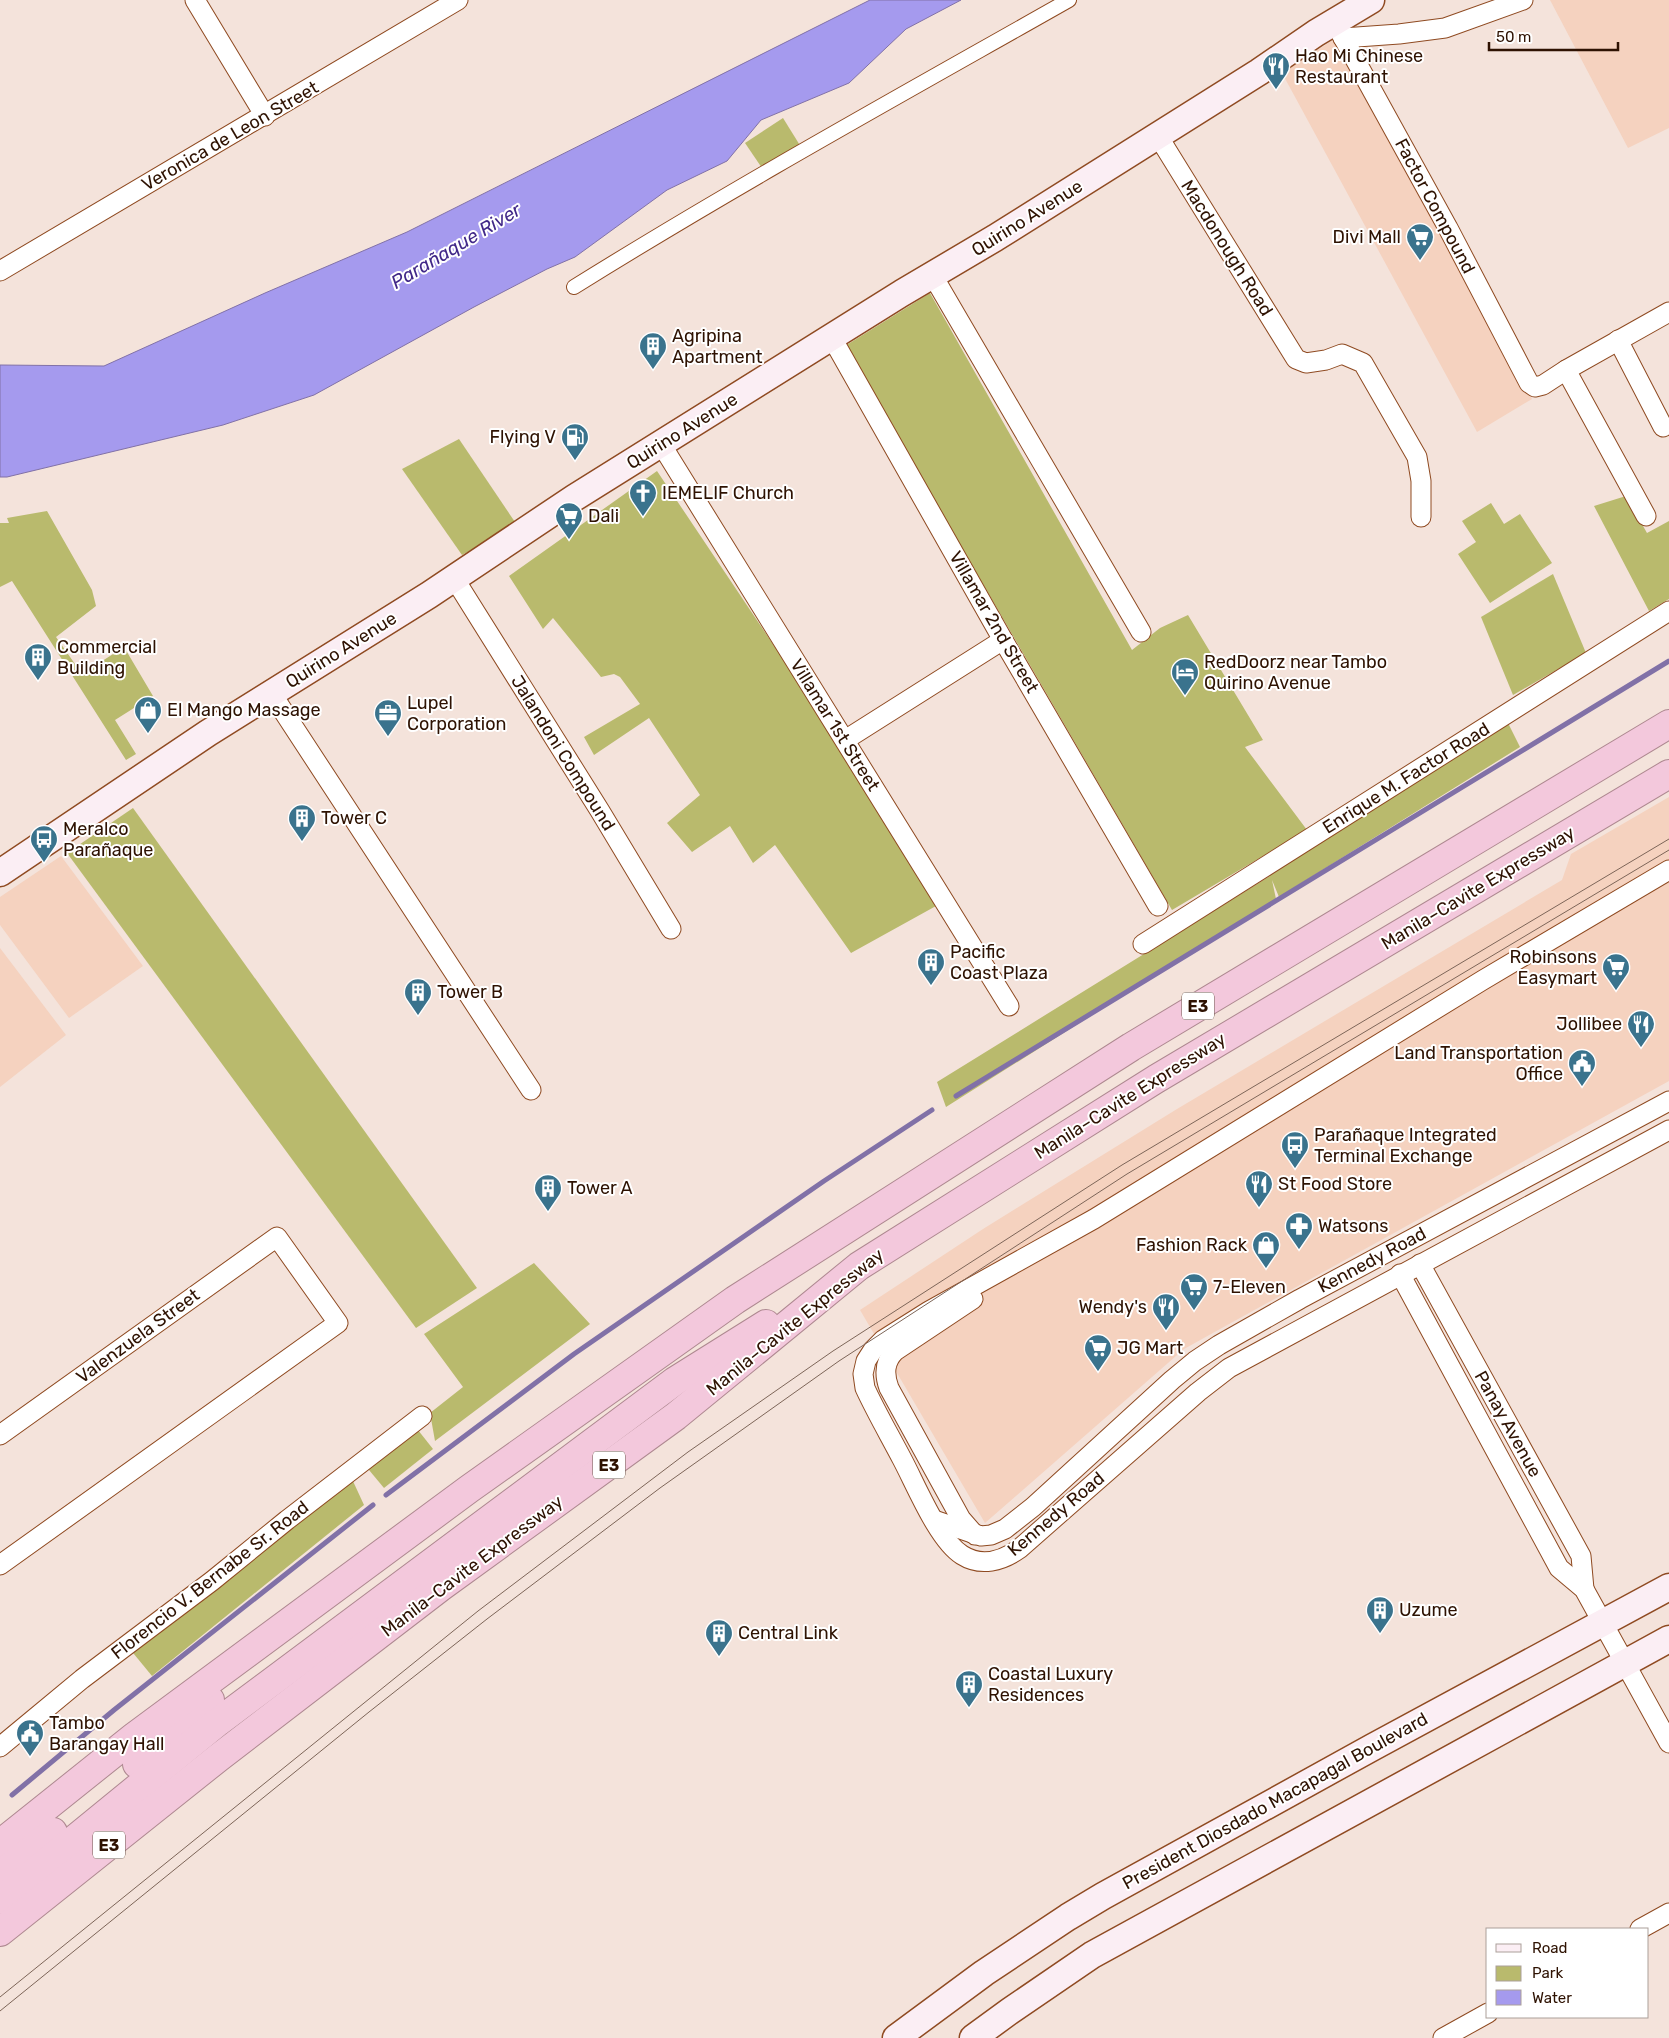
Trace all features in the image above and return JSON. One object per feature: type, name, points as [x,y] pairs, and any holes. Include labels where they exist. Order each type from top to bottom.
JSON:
[{"type":"highway","name":"E3","points":[[0,1844],[135,1736],[469,1489],[735,1300],[1139,1042],[1669,724]]},
{"type":"highway","name":"Manila–Cavite Expressway","points":[[0,1932],[218,1758],[419,1604],[676,1416],[858,1266],[1156,1079],[1669,774]]},
{"type":"highway","points":[[0,1900],[218,1722],[675,1381],[858,1266]]},
{"type":"highway","points":[[0,1875],[149,1755],[321,1600]]},
{"type":"main road","name":"Quirino Avenue","points":[[0,873],[125,788],[454,578],[574,498],[1158,136],[1259,72],[1316,33],[1339,30],[1371,0]]},
{"type":"main road","name":"President Diosdado Macapagal Boulevard","points":[[896,2038],[984,1973],[1103,1896],[1669,1587]]},
{"type":"main road","points":[[973,2038],[1010,2010],[1092,1955],[1669,1640]]},
{"type":"street","points":[[195,0],[265,116]]},
{"type":"street","name":"Veronica de Leon Street","points":[[0,271],[265,116],[458,0]]},
{"type":"street","points":[[574,287],[650,239],[755,178],[1069,0]]},
{"type":"street","points":[[1339,30],[1399,34],[1445,28],[1523,0]]},
{"type":"street","name":"Factor Compound","points":[[1339,30],[1448,228],[1529,383],[1535,387],[1543,385],[1566,370]]},
{"type":"street","name":"Macdonough Road","points":[[1158,136],[1296,359],[1306,363],[1342,354],[1363,363],[1417,457],[1421,482],[1421,517]]},
{"type":"street","points":[[933,276],[1141,632]]},
{"type":"street","points":[[1646,516],[1566,370],[1669,312]]},
{"type":"street","name":"Villamar 2nd Street","points":[[832,338],[1003,640],[1158,906]]},
{"type":"street","points":[[1618,340],[1663,427]]},
{"type":"street","name":"Villamar 1st Street","points":[[660,444],[1009,1006]]},
{"type":"street","name":"Jalandoni Compound","points":[[454,578],[600,811],[671,929]]},
{"type":"street","name":"Enrique M. Factor Road","points":[[1143,944],[1669,611]]},
{"type":"street","points":[[845,740],[1003,640]]},
{"type":"street","points":[[272,694],[530,1090]]},
{"type":"street","points":[[934,1520],[865,1388],[863,1374],[866,1361],[878,1344],[929,1311],[1060,1239],[1669,870]]},
{"type":"street","name":"Kennedy Road","points":[[934,1520],[975,1535],[991,1535],[1012,1525],[1081,1465],[1172,1380],[1195,1361],[1219,1345],[1308,1295],[1669,1101]]},
{"type":"street","name":"Kennedy Road","points":[[934,1520],[950,1544],[962,1555],[970,1559],[993,1561],[1011,1554],[1221,1374],[1252,1354],[1669,1130]]},
{"type":"street","name":"Valenzuela Street","points":[[0,1435],[277,1237],[338,1323],[0,1565]]},
{"type":"street","points":[[975,1535],[961,1519],[889,1388],[885,1374],[887,1362],[890,1356],[901,1347],[1060,1239]]},
{"type":"street","name":"Panay Avenue","points":[[1420,1264],[1581,1556],[1584,1589]]},
{"type":"street","name":"Panay Avenue","points":[[1400,1274],[1559,1568],[1584,1589],[1669,1743]]},
{"type":"street","name":"Florencio V. Bernabe Sr. Road","points":[[0,1747],[82,1679],[212,1581],[287,1520],[422,1416]]},
{"type":"street","points":[[1642,1928],[1669,1913]]},
{"type":"street","points":[[1443,2038],[1486,2014]]},
{"type":"shaded area","points":[[1550,0],[1669,0],[1669,128],[1628,148]]},
{"type":"shaded area","name":"Divi Mall","points":[[1336,38],[1532,399],[1477,432],[1282,73]]},
{"type":"shaded area","name":"Parañaque Integrated Terminal Exchange","points":[[1669,797],[1669,1081],[1184,1349],[985,1523],[860,1310],[983,1229],[1177,1109],[1562,880],[1571,854]]},
{"type":"shaded area","points":[[61,856],[143,966],[69,1018],[0,925],[0,897]]},
{"type":"shaded area","points":[[0,948],[66,1035],[0,1087]]},
{"type":"green space","points":[[783,118],[801,147],[764,171],[745,143]]},
{"type":"green space","points":[[930,293],[1132,650],[1160,628],[1188,615],[1263,740],[1245,747],[1307,830],[1172,910],[845,346]]},
{"type":"green space","points":[[459,439],[517,525],[462,555],[402,469]]},
{"type":"green space","points":[[657,471],[945,901],[851,953],[775,845],[753,863],[730,826],[692,852],[667,823],[700,795],[649,718],[594,755],[584,737],[640,704],[620,677],[614,674],[601,677],[553,618],[543,629],[509,576]]},
{"type":"green space","points":[[1626,496],[1647,533],[1669,521],[1669,599],[1649,611],[1594,506]]},
{"type":"green space","points":[[1491,503],[1504,524],[1520,514],[1552,563],[1490,603],[1458,554],[1476,542],[1462,521]]},
{"type":"green space","points":[[47,511],[92,590],[96,606],[56,637],[82,674],[124,647],[153,696],[115,720],[136,754],[126,760],[12,581],[0,587],[0,523],[9,523],[7,518]]},
{"type":"green space","points":[[1553,574],[1586,653],[1513,695],[1481,617]]},
{"type":"green space","points":[[1505,717],[1520,747],[1279,897],[1272,880],[1276,899],[946,1107],[937,1082],[1270,876],[1268,871]]},
{"type":"green space","points":[[133,808],[477,1288],[416,1328],[67,853]]},
{"type":"green space","points":[[534,1263],[590,1324],[435,1441],[430,1413],[463,1387],[424,1334]]},
{"type":"green space","points":[[414,1425],[433,1449],[384,1488],[364,1464]]},
{"type":"green space","points":[[352,1479],[364,1505],[152,1676],[129,1648]]},
{"type":"water","name":"Parañaque River","points":[[870,0],[961,0],[906,29],[849,83],[761,120],[727,161],[667,190],[575,257],[547,269],[474,307],[314,395],[223,425],[7,477],[0,477],[0,365],[104,366],[265,293],[407,232]]},
{"type":"waterway","points":[[956,1096],[1669,661]]},
{"type":"waterway","points":[[386,1495],[574,1354],[824,1181],[932,1110]]},
{"type":"waterway","points":[[12,1795],[114,1710],[373,1505]]},
{"type":"tram line","points":[[0,1997],[478,1611],[688,1452],[833,1351],[1122,1165],[1669,839]]},
{"type":"tram line","points":[[0,2011],[369,1712],[487,1619],[660,1488],[839,1361],[1127,1174],[1669,850]]},
{"type":"place","name":"Hao Mi Chinese Restaurant","points":[[1276,90]]},
{"type":"place","name":"Divi Mall","points":[[1420,261]]},
{"type":"place","name":"Agripina Apartment","points":[[653,370]]},
{"type":"place","name":"Flying V","points":[[575,461]]},
{"type":"place","name":"IEMELIF Church","points":[[643,517]]},
{"type":"place","name":"Dali","points":[[569,540]]},
{"type":"place","name":"Commercial Building","points":[[38,681]]},
{"type":"place","name":"RedDoorz near Tambo Quirino Avenue","points":[[1185,696]]},
{"type":"place","name":"El Mango Massage","points":[[148,734]]},
{"type":"place","name":"Lupel Corporation","points":[[388,737]]},
{"type":"place","name":"Tower C","points":[[302,842]]},
{"type":"place","name":"Meralco Parañaque","points":[[44,863]]},
{"type":"place","name":"Pacific Coast Plaza","points":[[931,986]]},
{"type":"place","name":"Robinsons Easymart","points":[[1616,991]]},
{"type":"place","name":"Tower B","points":[[418,1016]]},
{"type":"place","name":"Jollibee","points":[[1641,1048]]},
{"type":"place","name":"Land Transportation Office","points":[[1582,1087]]},
{"type":"place","name":"Parañaque Integrated Terminal Exchange","points":[[1295,1169]]},
{"type":"place","name":"St Food Store","points":[[1259,1208]]},
{"type":"place","name":"Tower A","points":[[548,1212]]},
{"type":"place","name":"Watsons","points":[[1299,1250]]},
{"type":"place","name":"Fashion Rack","points":[[1266,1269]]},
{"type":"place","name":"7-Eleven","points":[[1194,1311]]},
{"type":"place","name":"Wendy's","points":[[1166,1331]]},
{"type":"place","name":"JG Mart","points":[[1098,1372]]},
{"type":"place","name":"Uzume","points":[[1380,1634]]},
{"type":"place","name":"Central Link","points":[[719,1657]]},
{"type":"place","name":"Coastal Luxury Residences","points":[[969,1708]]},
{"type":"place","name":"Tambo Barangay Hall","points":[[30,1757]]}]
